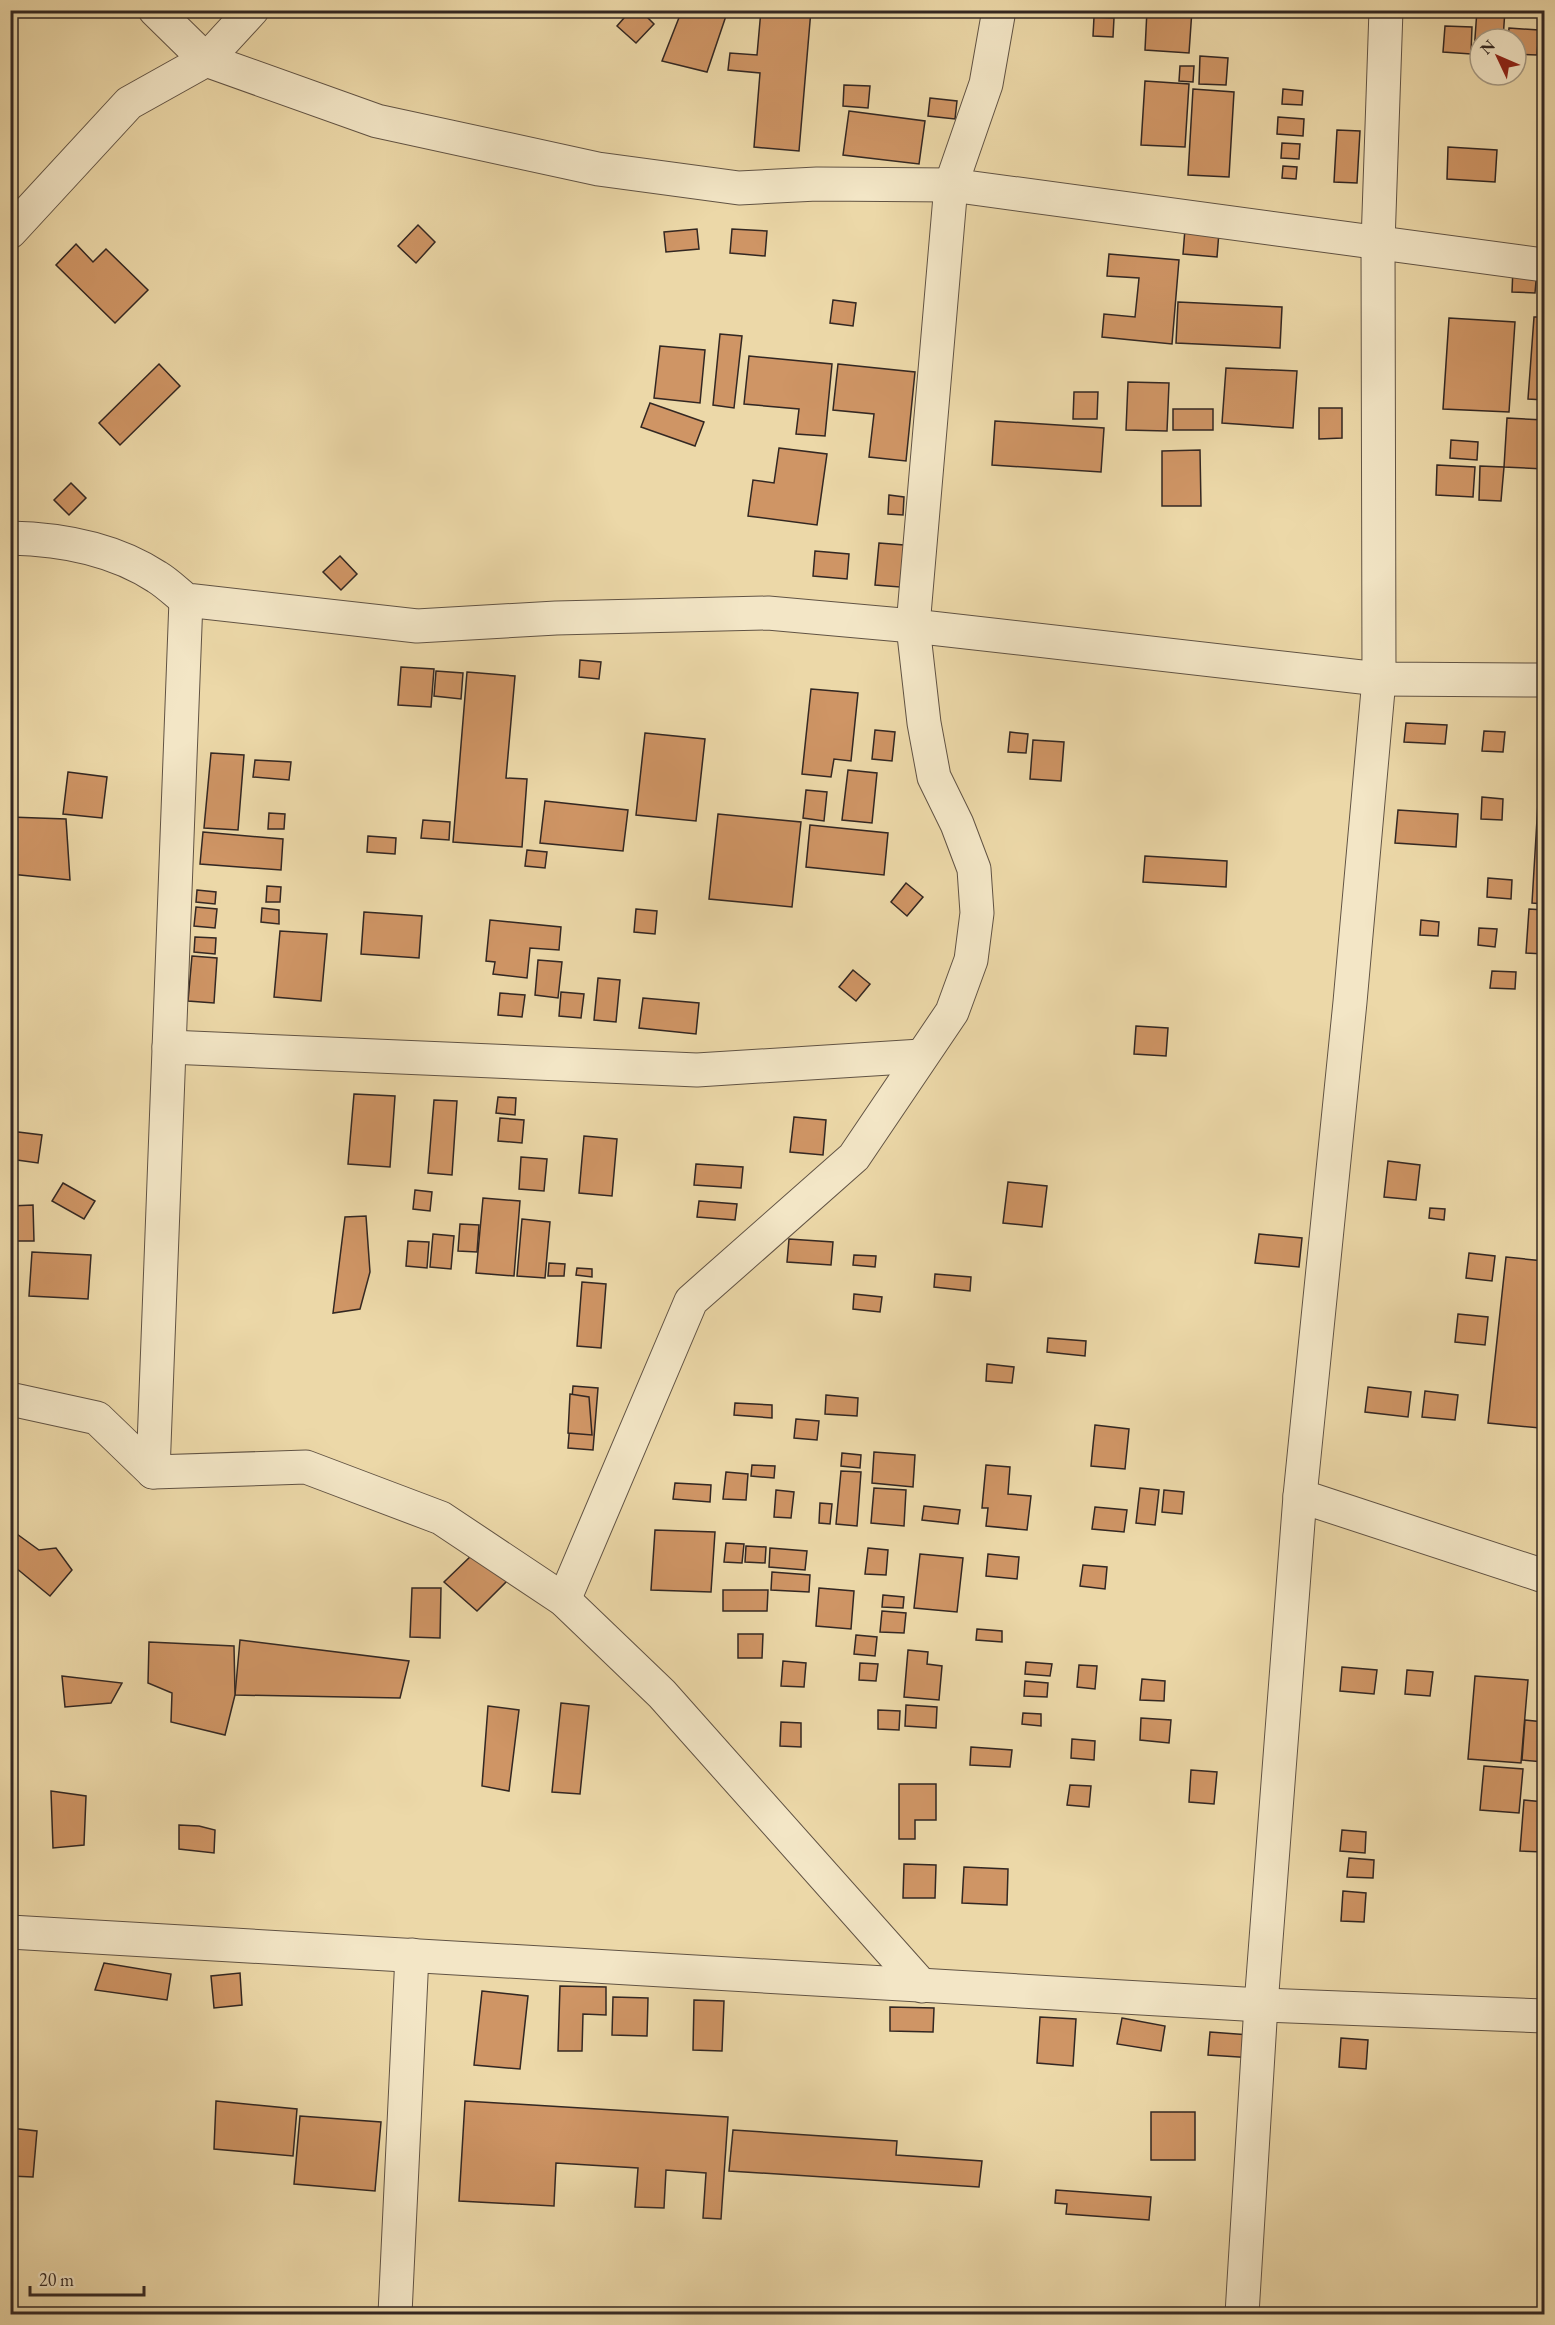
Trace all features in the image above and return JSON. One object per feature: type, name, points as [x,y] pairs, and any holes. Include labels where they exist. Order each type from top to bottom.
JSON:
[{"type":"street","points":[[155,10],[206,60],[377,121],[598,169],[739,188],[817,184],[951,184],[1545,265]]},
{"type":"street","points":[[10,232],[129,103],[206,60],[252,10]]},
{"type":"street","points":[[564,1600],[691,1301],[854,1157],[952,1012],[971,960],[977,913],[974,869],[957,824],[934,777],[924,723],[913,626],[951,184],[986,84],[999,10]]},
{"type":"street","points":[[1242,2314],[1261,2006],[1300,1496],[1350,1002],[1379,679],[1378,243],[1386,10]]},
{"type":"street","points":[[10,538],[37,538],[84,546],[122,558],[157,577],[186,600],[417,626],[556,618],[768,613],[913,626],[1379,679],[1545,680]]},
{"type":"street","points":[[153,1472],[186,600]]},
{"type":"street","points":[[169,1047],[697,1070],[921,1056]]},
{"type":"street","points":[[10,1399],[98,1418],[153,1472],[306,1467],[441,1518],[564,1600],[662,1694],[922,1986]]},
{"type":"street","points":[[1300,1496],[1545,1576]]},
{"type":"street","points":[[10,1932],[1261,2006],[1545,2016]]},
{"type":"street","points":[[395,2314],[412,1955]]},
{"type":"building","points":[[631,10],[640,10],[654,24],[636,43],[617,26]]},
{"type":"building","points":[[682,10],[728,10],[707,72],[662,61]]},
{"type":"building","points":[[761,10],[811,10],[799,151],[754,147],[760,73],[728,70],[730,53],[757,55]]},
{"type":"building","points":[[1147,10],[1192,10],[1189,53],[1145,50]]},
{"type":"building","points":[[1477,10],[1505,10],[1504,27],[1476,27]]},
{"type":"building","points":[[1094,17],[1114,18],[1113,37],[1093,36]]},
{"type":"building","points":[[1445,26],[1472,27],[1468,27],[1468,54],[1443,52]]},
{"type":"building","points":[[1528,29],[1539,30],[1537,55],[1528,55]]},
{"type":"building","points":[[1200,56],[1228,58],[1226,85],[1199,84]]},
{"type":"building","points":[[1180,66],[1194,66],[1193,82],[1179,81]]},
{"type":"building","points":[[1145,81],[1189,84],[1185,147],[1141,145]]},
{"type":"building","points":[[844,85],[870,86],[868,108],[843,106]]},
{"type":"building","points":[[1193,89],[1234,92],[1229,177],[1188,175]]},
{"type":"building","points":[[1283,89],[1303,91],[1302,105],[1282,104]]},
{"type":"building","points":[[930,98],[957,101],[955,119],[928,116]]},
{"type":"building","points":[[849,111],[925,121],[919,164],[843,155]]},
{"type":"building","points":[[1278,117],[1304,119],[1303,136],[1277,134]]},
{"type":"building","points":[[1337,130],[1360,131],[1357,183],[1334,182]]},
{"type":"building","points":[[1282,143],[1300,144],[1299,159],[1281,158]]},
{"type":"building","points":[[1448,147],[1497,150],[1495,182],[1447,179]]},
{"type":"building","points":[[1283,166],[1297,167],[1296,179],[1282,178]]},
{"type":"building","points":[[418,225],[435,242],[416,263],[398,246]]},
{"type":"building","points":[[697,229],[699,249],[666,252],[664,232]]},
{"type":"building","points":[[732,229],[767,231],[765,256],[730,253]]},
{"type":"building","points":[[1185,229],[1219,232],[1217,257],[1183,254]]},
{"type":"building","points":[[76,244],[93,262],[106,249],[148,290],[115,323],[56,265]]},
{"type":"building","points":[[1109,254],[1179,260],[1172,344],[1102,337],[1104,314],[1135,317],[1139,278],[1107,276]]},
{"type":"building","points":[[1513,267],[1537,269],[1535,293],[1512,292]]},
{"type":"building","points":[[833,300],[856,303],[853,326],[830,323]]},
{"type":"building","points":[[1178,302],[1282,307],[1280,348],[1176,343]]},
{"type":"building","points":[[1534,317],[1544,317],[1544,400],[1528,399]]},
{"type":"building","points":[[1449,318],[1515,322],[1509,412],[1443,409]]},
{"type":"building","points":[[720,334],[742,336],[734,408],[713,405]]},
{"type":"building","points":[[660,346],[705,350],[700,403],[654,398]]},
{"type":"building","points":[[749,356],[832,364],[825,436],[796,434],[799,409],[744,404]]},
{"type":"building","points":[[159,364],[180,386],[120,445],[99,423]]},
{"type":"building","points":[[838,364],[915,372],[906,461],[869,457],[874,414],[833,410]]},
{"type":"building","points":[[1226,368],[1297,371],[1293,428],[1222,423]]},
{"type":"building","points":[[1128,382],[1169,383],[1167,431],[1126,430]]},
{"type":"building","points":[[1074,392],[1098,392],[1097,419],[1073,419]]},
{"type":"building","points":[[650,403],[704,422],[695,446],[641,427]]},
{"type":"building","points":[[1319,408],[1342,408],[1342,438],[1319,439]]},
{"type":"building","points":[[1173,409],[1213,409],[1213,430],[1173,430]]},
{"type":"building","points":[[1507,418],[1544,420],[1544,469],[1504,467]]},
{"type":"building","points":[[995,421],[1104,428],[1101,472],[992,465]]},
{"type":"building","points":[[1451,440],[1478,442],[1477,460],[1450,458]]},
{"type":"building","points":[[779,448],[827,454],[817,525],[748,516],[753,480],[774,483]]},
{"type":"building","points":[[1200,450],[1201,506],[1162,506],[1162,451]]},
{"type":"building","points":[[1437,465],[1475,467],[1473,497],[1436,495]]},
{"type":"building","points":[[1480,466],[1504,467],[1501,501],[1479,500]]},
{"type":"building","points":[[71,483],[86,498],[69,515],[54,500]]},
{"type":"building","points":[[889,495],[904,497],[903,515],[888,514]]},
{"type":"building","points":[[879,543],[904,545],[900,587],[875,585]]},
{"type":"building","points":[[815,551],[849,554],[847,579],[813,576]]},
{"type":"building","points":[[340,556],[357,574],[341,590],[323,572]]},
{"type":"building","points":[[580,660],[601,662],[599,679],[579,677]]},
{"type":"building","points":[[401,667],[434,669],[431,707],[398,705]]},
{"type":"building","points":[[436,671],[463,673],[461,699],[434,696]]},
{"type":"building","points":[[467,672],[515,676],[506,778],[527,779],[522,847],[453,842]]},
{"type":"building","points":[[811,689],[858,693],[851,761],[834,759],[831,777],[802,774]]},
{"type":"building","points":[[1406,723],[1447,725],[1445,744],[1404,742]]},
{"type":"building","points":[[875,730],[895,732],[892,761],[872,759]]},
{"type":"building","points":[[1484,731],[1505,732],[1503,752],[1482,751]]},
{"type":"building","points":[[1010,732],[1028,734],[1026,753],[1008,752]]},
{"type":"building","points":[[645,733],[705,739],[696,821],[636,815]]},
{"type":"building","points":[[1542,736],[1544,736],[1544,904],[1532,903]]},
{"type":"building","points":[[1033,740],[1064,742],[1061,781],[1030,779]]},
{"type":"building","points":[[211,753],[244,755],[238,830],[204,828]]},
{"type":"building","points":[[255,760],[291,762],[289,780],[253,777]]},
{"type":"building","points":[[848,770],[877,773],[872,823],[842,820]]},
{"type":"building","points":[[68,772],[107,777],[102,818],[63,814]]},
{"type":"building","points":[[806,790],[827,792],[824,821],[803,818]]},
{"type":"building","points":[[1482,797],[1503,799],[1502,820],[1481,819]]},
{"type":"building","points":[[545,801],[628,810],[623,851],[540,843]]},
{"type":"building","points":[[1398,810],[1458,814],[1456,847],[1395,843]]},
{"type":"building","points":[[269,813],[285,814],[284,829],[268,829]]},
{"type":"building","points":[[718,814],[801,822],[792,907],[709,899]]},
{"type":"building","points":[[10,817],[66,819],[70,880],[10,874]]},
{"type":"building","points":[[423,820],[450,822],[449,840],[421,838]]},
{"type":"building","points":[[810,825],[888,833],[884,875],[806,867]]},
{"type":"building","points":[[203,832],[283,839],[281,870],[200,864]]},
{"type":"building","points":[[368,836],[396,838],[395,854],[367,852]]},
{"type":"building","points":[[527,850],[547,852],[545,868],[525,866]]},
{"type":"building","points":[[1145,856],[1227,861],[1226,887],[1143,882]]},
{"type":"building","points":[[1488,878],[1512,880],[1511,899],[1487,897]]},
{"type":"building","points":[[906,883],[923,897],[907,916],[891,902]]},
{"type":"building","points":[[267,886],[281,887],[280,902],[266,902]]},
{"type":"building","points":[[197,890],[216,892],[215,904],[196,902]]},
{"type":"building","points":[[196,907],[217,909],[215,928],[194,926]]},
{"type":"building","points":[[262,908],[279,910],[279,924],[261,922]]},
{"type":"building","points":[[636,909],[657,911],[655,934],[634,932]]},
{"type":"building","points":[[1529,909],[1544,910],[1544,954],[1526,953]]},
{"type":"building","points":[[364,912],[422,916],[419,958],[361,954]]},
{"type":"building","points":[[490,920],[561,927],[559,950],[530,948],[527,978],[493,974],[495,962],[486,961]]},
{"type":"building","points":[[1421,920],[1439,922],[1438,936],[1420,935]]},
{"type":"building","points":[[1479,928],[1497,929],[1495,947],[1478,945]]},
{"type":"building","points":[[280,931],[327,934],[321,1001],[274,997]]},
{"type":"building","points":[[195,937],[216,938],[215,954],[194,952]]},
{"type":"building","points":[[192,956],[217,958],[214,1003],[188,1001]]},
{"type":"building","points":[[538,960],[562,962],[558,998],[535,995]]},
{"type":"building","points":[[853,970],[870,984],[856,1001],[839,987]]},
{"type":"building","points":[[1492,971],[1516,972],[1515,989],[1490,988]]},
{"type":"building","points":[[598,978],[620,980],[616,1022],[594,1020]]},
{"type":"building","points":[[561,992],[584,994],[581,1018],[559,1016]]},
{"type":"building","points":[[500,993],[525,995],[522,1017],[498,1015]]},
{"type":"building","points":[[643,998],[699,1003],[696,1034],[639,1028]]},
{"type":"building","points":[[1136,1026],[1168,1028],[1166,1056],[1134,1054]]},
{"type":"building","points":[[354,1094],[395,1096],[390,1167],[348,1164]]},
{"type":"building","points":[[498,1097],[516,1098],[515,1115],[496,1113]]},
{"type":"building","points":[[434,1100],[457,1101],[452,1175],[428,1173]]},
{"type":"building","points":[[794,1117],[826,1120],[823,1155],[790,1152]]},
{"type":"building","points":[[500,1118],[524,1120],[522,1143],[498,1141]]},
{"type":"building","points":[[10,1131],[42,1135],[38,1163],[10,1159]]},
{"type":"building","points":[[584,1136],[617,1139],[612,1196],[579,1193]]},
{"type":"building","points":[[521,1157],[547,1159],[544,1191],[519,1189]]},
{"type":"building","points":[[1388,1161],[1420,1165],[1416,1200],[1384,1197]]},
{"type":"building","points":[[696,1164],[743,1167],[741,1188],[694,1185]]},
{"type":"building","points":[[1008,1182],[1047,1186],[1042,1227],[1003,1223]]},
{"type":"building","points":[[63,1183],[95,1201],[84,1219],[52,1201]]},
{"type":"building","points":[[415,1190],[432,1192],[430,1211],[413,1209]]},
{"type":"building","points":[[483,1198],[520,1201],[514,1276],[476,1273]]},
{"type":"building","points":[[699,1201],[737,1204],[735,1220],[697,1217]]},
{"type":"building","points":[[33,1205],[34,1241],[10,1241],[10,1206]]},
{"type":"building","points":[[1430,1208],[1445,1209],[1444,1220],[1429,1218]]},
{"type":"building","points":[[366,1216],[370,1272],[360,1309],[333,1313],[345,1217]]},
{"type":"building","points":[[522,1219],[550,1222],[545,1278],[517,1276]]},
{"type":"building","points":[[460,1224],[479,1225],[477,1252],[458,1251]]},
{"type":"building","points":[[433,1234],[454,1236],[451,1269],[430,1267]]},
{"type":"building","points":[[1259,1234],[1302,1238],[1299,1267],[1255,1263]]},
{"type":"building","points":[[789,1239],[833,1242],[831,1265],[787,1262]]},
{"type":"building","points":[[408,1241],[429,1242],[427,1268],[406,1266]]},
{"type":"building","points":[[32,1252],[91,1255],[88,1299],[29,1296]]},
{"type":"building","points":[[1469,1253],[1495,1256],[1492,1281],[1466,1278]]},
{"type":"building","points":[[854,1255],[876,1256],[875,1267],[853,1265]]},
{"type":"building","points":[[1506,1257],[1544,1261],[1544,1387],[1540,1428],[1488,1423]]},
{"type":"building","points":[[549,1263],[565,1264],[564,1276],[548,1276]]},
{"type":"building","points":[[577,1268],[592,1269],[592,1277],[576,1275]]},
{"type":"building","points":[[935,1274],[971,1277],[970,1291],[934,1287]]},
{"type":"building","points":[[582,1282],[606,1284],[601,1348],[577,1346]]},
{"type":"building","points":[[854,1294],[882,1297],[880,1312],[853,1309]]},
{"type":"building","points":[[1458,1314],[1488,1317],[1485,1345],[1455,1342]]},
{"type":"building","points":[[1048,1338],[1086,1341],[1085,1356],[1047,1352]]},
{"type":"building","points":[[987,1364],[1014,1367],[1012,1383],[986,1381]]},
{"type":"building","points":[[573,1386],[598,1388],[593,1450],[568,1448]]},
{"type":"building","points":[[1368,1387],[1411,1392],[1408,1417],[1365,1412]]},
{"type":"building","points":[[1425,1391],[1458,1395],[1455,1420],[1422,1417]]},
{"type":"building","points":[[570,1394],[589,1397],[592,1435],[568,1433]]},
{"type":"building","points":[[826,1395],[858,1398],[857,1416],[825,1414]]},
{"type":"building","points":[[735,1403],[772,1405],[772,1418],[734,1415]]},
{"type":"building","points":[[796,1419],[819,1421],[817,1440],[794,1438]]},
{"type":"building","points":[[1095,1425],[1129,1429],[1125,1469],[1091,1466]]},
{"type":"building","points":[[874,1452],[915,1455],[913,1487],[872,1483]]},
{"type":"building","points":[[842,1453],[861,1455],[860,1468],[841,1466]]},
{"type":"building","points":[[752,1465],[775,1466],[774,1478],[751,1476]]},
{"type":"building","points":[[986,1465],[1010,1467],[1008,1494],[1031,1496],[1027,1530],[986,1526],[988,1508],[982,1508]]},
{"type":"building","points":[[841,1471],[861,1472],[857,1526],[836,1524]]},
{"type":"building","points":[[726,1472],[748,1474],[746,1500],[723,1499]]},
{"type":"building","points":[[675,1483],[711,1485],[710,1502],[673,1499]]},
{"type":"building","points":[[874,1488],[906,1490],[904,1526],[871,1523]]},
{"type":"building","points":[[1140,1488],[1159,1490],[1155,1525],[1136,1523]]},
{"type":"building","points":[[776,1490],[794,1492],[791,1518],[774,1517]]},
{"type":"building","points":[[1164,1490],[1184,1492],[1182,1514],[1162,1512]]},
{"type":"building","points":[[820,1503],[832,1504],[830,1524],[819,1523]]},
{"type":"building","points":[[924,1506],[960,1510],[958,1524],[922,1520]]},
{"type":"building","points":[[1095,1507],[1127,1510],[1124,1532],[1092,1529]]},
{"type":"building","points":[[10,1529],[39,1550],[56,1548],[72,1570],[50,1596],[10,1563]]},
{"type":"building","points":[[655,1530],[715,1532],[711,1592],[651,1590]]},
{"type":"building","points":[[726,1543],[744,1544],[742,1563],[724,1562]]},
{"type":"building","points":[[746,1546],[766,1547],[765,1563],[745,1562]]},
{"type":"building","points":[[770,1548],[807,1551],[805,1570],[769,1567]]},
{"type":"building","points":[[868,1548],[888,1550],[886,1575],[865,1574]]},
{"type":"building","points":[[920,1554],[963,1558],[957,1612],[914,1608]]},
{"type":"building","points":[[988,1554],[1019,1557],[1017,1579],[986,1576]]},
{"type":"building","points":[[472,1555],[508,1580],[477,1611],[444,1582]]},
{"type":"building","points":[[1083,1565],[1107,1567],[1105,1589],[1080,1586]]},
{"type":"building","points":[[772,1572],[810,1575],[809,1592],[771,1590]]},
{"type":"building","points":[[412,1588],[441,1588],[440,1638],[410,1637]]},
{"type":"building","points":[[819,1588],[854,1591],[851,1629],[816,1626]]},
{"type":"building","points":[[723,1590],[768,1590],[767,1611],[723,1611]]},
{"type":"building","points":[[883,1595],[904,1597],[903,1608],[882,1607]]},
{"type":"building","points":[[882,1611],[906,1613],[904,1633],[880,1632]]},
{"type":"building","points":[[977,1629],[1002,1631],[1002,1642],[976,1640]]},
{"type":"building","points":[[738,1634],[763,1634],[762,1658],[738,1658]]},
{"type":"building","points":[[856,1635],[877,1637],[875,1656],[854,1654]]},
{"type":"building","points":[[240,1640],[409,1661],[400,1698],[235,1695]]},
{"type":"building","points":[[149,1642],[234,1646],[235,1695],[225,1735],[171,1722],[172,1693],[148,1683]]},
{"type":"building","points":[[908,1650],[928,1652],[927,1664],[942,1666],[939,1700],[904,1697]]},
{"type":"building","points":[[783,1661],[806,1663],[804,1687],[781,1686]]},
{"type":"building","points":[[1026,1662],[1052,1664],[1050,1676],[1025,1674]]},
{"type":"building","points":[[860,1663],[878,1664],[876,1681],[859,1680]]},
{"type":"building","points":[[1079,1665],[1097,1666],[1095,1689],[1077,1687]]},
{"type":"building","points":[[1342,1667],[1377,1670],[1374,1694],[1340,1691]]},
{"type":"building","points":[[1407,1670],[1433,1672],[1430,1696],[1405,1694]]},
{"type":"building","points":[[62,1676],[122,1683],[111,1703],[65,1707]]},
{"type":"building","points":[[1475,1676],[1528,1680],[1521,1763],[1468,1759]]},
{"type":"building","points":[[1142,1679],[1165,1681],[1164,1701],[1140,1700]]},
{"type":"building","points":[[1025,1681],[1048,1683],[1047,1697],[1024,1696]]},
{"type":"building","points":[[561,1703],[589,1706],[580,1794],[552,1792]]},
{"type":"building","points":[[906,1705],[937,1707],[936,1728],[905,1726]]},
{"type":"building","points":[[488,1706],[519,1710],[509,1791],[482,1786]]},
{"type":"building","points":[[878,1710],[900,1711],[899,1730],[878,1729]]},
{"type":"building","points":[[1023,1713],[1041,1714],[1041,1726],[1022,1724]]},
{"type":"building","points":[[1141,1718],[1171,1720],[1169,1743],[1140,1740]]},
{"type":"building","points":[[1525,1720],[1544,1722],[1544,1762],[1522,1760]]},
{"type":"building","points":[[781,1722],[801,1723],[801,1747],[780,1746]]},
{"type":"building","points":[[1072,1739],[1095,1741],[1094,1760],[1071,1758]]},
{"type":"building","points":[[971,1747],[1012,1750],[1010,1767],[970,1765]]},
{"type":"building","points":[[1484,1766],[1523,1769],[1519,1813],[1480,1810]]},
{"type":"building","points":[[1191,1770],[1217,1772],[1214,1804],[1189,1802]]},
{"type":"building","points":[[899,1784],[936,1784],[936,1820],[915,1820],[915,1839],[899,1839]]},
{"type":"building","points":[[1070,1785],[1091,1786],[1089,1807],[1067,1805]]},
{"type":"building","points":[[51,1791],[86,1796],[84,1845],[53,1848]]},
{"type":"building","points":[[1524,1800],[1544,1802],[1543,1852],[1520,1851]]},
{"type":"building","points":[[179,1825],[215,1830],[214,1853],[179,1849]]},
{"type":"building","points":[[1342,1830],[1366,1832],[1365,1853],[1340,1851]]},
{"type":"building","points":[[1349,1858],[1374,1860],[1373,1878],[1347,1877]]},
{"type":"building","points":[[904,1864],[936,1865],[935,1898],[903,1898]]},
{"type":"building","points":[[964,1867],[1008,1869],[1007,1905],[962,1903]]},
{"type":"building","points":[[1343,1891],[1366,1893],[1364,1922],[1341,1921]]},
{"type":"building","points":[[104,1963],[171,1974],[167,2000],[95,1990]]},
{"type":"building","points":[[240,1973],[242,2005],[214,2008],[211,1976]]},
{"type":"building","points":[[560,1986],[606,1987],[606,2015],[583,2014],[582,2051],[558,2051]]},
{"type":"building","points":[[482,1991],[528,1996],[520,2069],[474,2065]]},
{"type":"building","points":[[613,1997],[648,1998],[647,2036],[612,2035]]},
{"type":"building","points":[[694,2000],[724,2001],[722,2051],[693,2050]]},
{"type":"building","points":[[890,2007],[934,2008],[933,2032],[890,2031]]},
{"type":"building","points":[[1040,2017],[1076,2019],[1073,2066],[1037,2063]]},
{"type":"building","points":[[1122,2018],[1165,2026],[1161,2051],[1117,2044]]},
{"type":"building","points":[[1210,2032],[1250,2035],[1254,2058],[1208,2055]]},
{"type":"building","points":[[1341,2038],[1368,2040],[1366,2069],[1339,2067]]},
{"type":"building","points":[[216,2101],[297,2109],[293,2156],[214,2149]]},
{"type":"building","points":[[465,2101],[728,2117],[721,2219],[703,2218],[706,2173],[666,2170],[664,2208],[635,2207],[638,2168],[556,2163],[554,2206],[459,2201]]},
{"type":"building","points":[[1151,2112],[1195,2112],[1195,2160],[1151,2160]]},
{"type":"building","points":[[300,2116],[381,2122],[375,2191],[294,2184]]},
{"type":"building","points":[[10,2128],[37,2131],[33,2177],[10,2176]]},
{"type":"building","points":[[733,2130],[897,2141],[896,2155],[982,2161],[979,2187],[729,2171]]},
{"type":"building","points":[[1056,2190],[1151,2197],[1149,2220],[1066,2214],[1067,2204],[1055,2203]]}]
